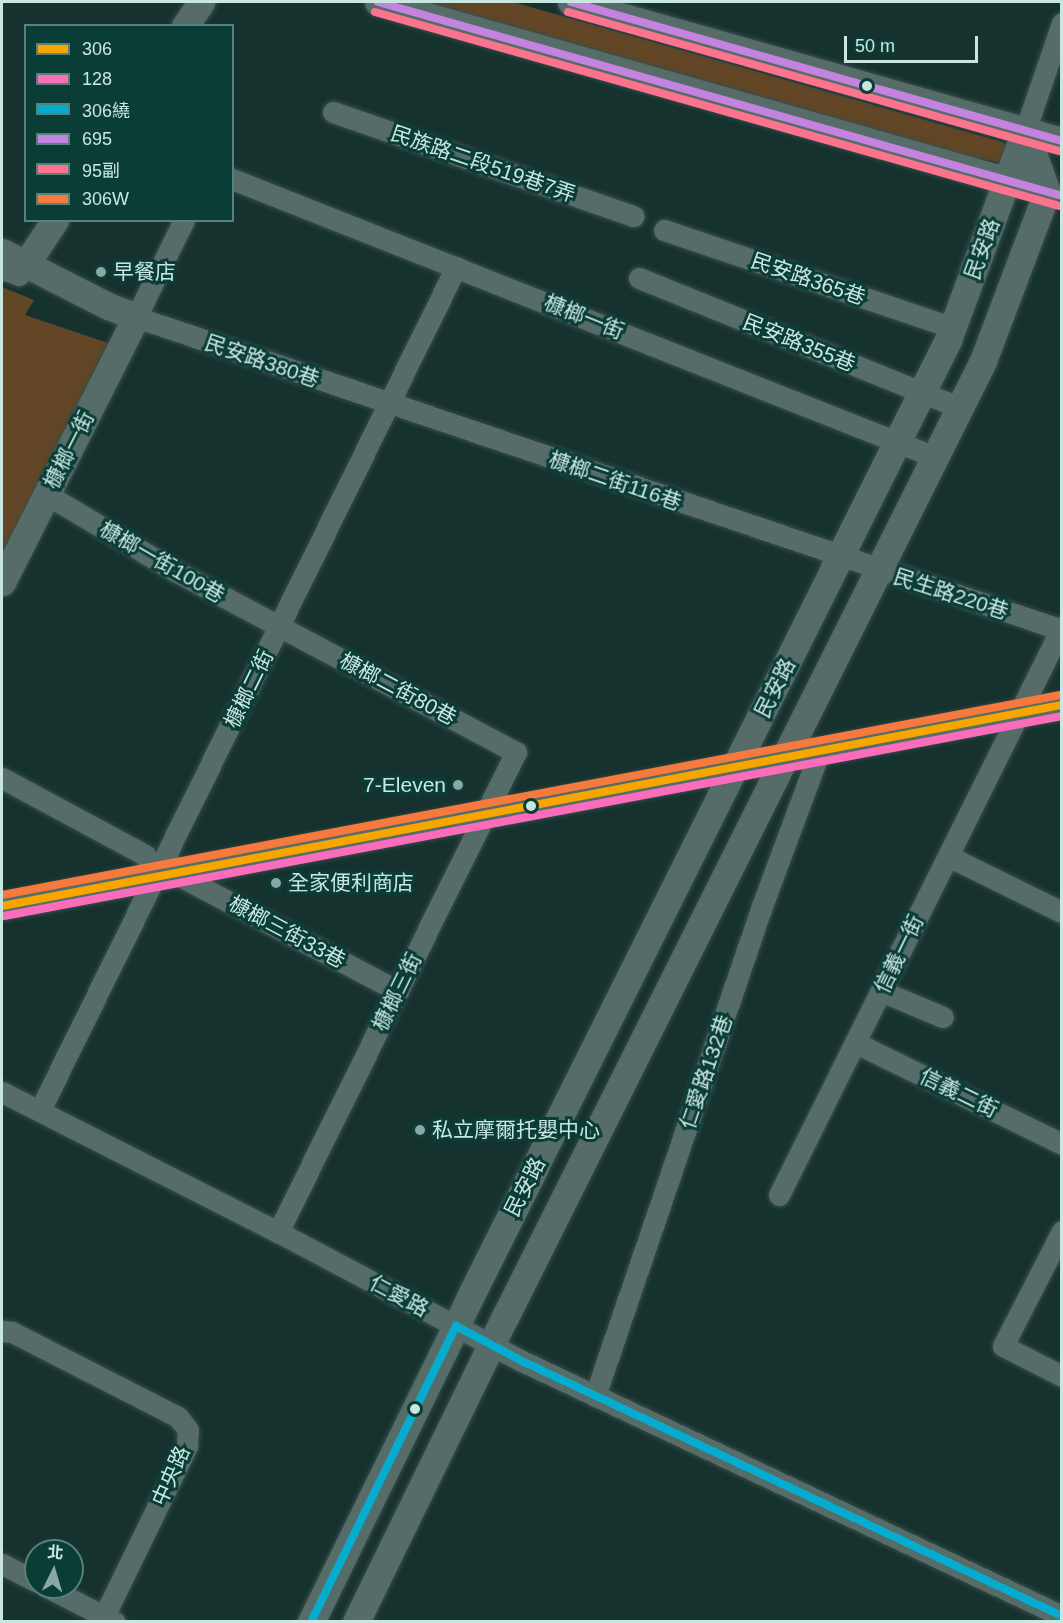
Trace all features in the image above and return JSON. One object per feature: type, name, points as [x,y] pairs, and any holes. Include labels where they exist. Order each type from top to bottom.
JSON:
[{"type":"street","points":[[186,24],[201,2]]},
{"type":"street","points":[[378,2],[1054,194]]},
{"type":"street","points":[[571,2],[1062,141]]},
{"type":"street","points":[[1054,194],[1025,131],[1062,22]]},
{"type":"street","name":"民族路二段519巷7弄","points":[[333,112],[633,216]]},
{"type":"street","name":"民安路","points":[[311,1622],[953,328],[1025,131]]},
{"type":"street","name":"槺榔一街","points":[[234,180],[934,457]]},
{"type":"street","name":"民安路","points":[[356,1622],[785,756],[984,361],[1054,194]]},
{"type":"street","points":[[14,266],[53,222]]},
{"type":"street","name":"槺榔一街","points":[[2,582],[183,222]]},
{"type":"street","name":"民安路365巷","points":[[664,230],[953,328]]},
{"type":"street","points":[[2,252],[14,266],[136,317]]},
{"type":"street","name":"槺榔二街","points":[[40,1110],[165,876],[280,626],[456,267]]},
{"type":"street","name":"民安路355巷","points":[[639,278],[959,407]]},
{"type":"street","name":"民安路380巷","points":[[136,317],[389,405]]},
{"type":"street","name":"槺榔二街116巷","points":[[389,405],[841,556]]},
{"type":"street","name":"槺榔一街100巷","points":[[46,494],[177,572],[280,626]]},
{"type":"street","name":"民生路220巷","points":[[841,556],[1061,629]]},
{"type":"street","name":"槺榔二街80巷","points":[[280,626],[516,752]]},
{"type":"street","name":"信義一街","points":[[779,1195],[1061,629]]},
{"type":"street","points":[[2,906],[1062,705]]},
{"type":"street","name":"仁愛路132巷","points":[[596,1396],[762,906],[820,750]]},
{"type":"street","name":"槺榔三街","points":[[278,1232],[516,752]]},
{"type":"street","points":[[2,778],[145,855],[165,876]]},
{"type":"street","points":[[948,856],[1062,912]]},
{"type":"street","name":"槺榔三街33巷","points":[[165,876],[398,991]]},
{"type":"street","points":[[881,991],[943,1017]]},
{"type":"street","name":"信義二街","points":[[856,1043],[1062,1144]]},
{"type":"street","name":"仁愛路","points":[[2,1092],[278,1232],[492,1345],[1062,1616]]},
{"type":"street","points":[[1062,1231],[1003,1346],[1062,1376]]},
{"type":"street","name":"中央路","points":[[2,1331],[12,1332],[178,1417],[188,1430],[187,1446],[110,1619]]},
{"type":"street","points":[[2,1564],[24,1575]]},
{"type":"street","points":[[71,1599],[110,1619]]},
{"type":"shaded area","points":[[424,2],[513,2],[1002,142],[1008,147],[1005,159],[998,162],[971,157]]},
{"type":"shaded area","points":[[2,287],[34,300],[25,315],[108,343],[2,557]]},
{"type":"transit line","name":"695","points":[[378,2],[1062,196]]},
{"type":"transit line","name":"695","points":[[571,2],[1062,141]]},
{"type":"transit line","name":"95副","points":[[375,12],[1059,206]]},
{"type":"transit line","name":"95副","points":[[568,12],[1059,151]]},
{"type":"transit line","name":"306W","points":[[2,895],[1060,695]]},
{"type":"transit line","name":"306","points":[[2,906],[1062,705]]},
{"type":"transit line","name":"128","points":[[4,916],[1062,716]]},
{"type":"transit line","name":"306繞","points":[[311,1622],[456,1326],[522,1361],[1062,1616]]},
{"type":"place","name":"早餐店","points":[[101,272]]},
{"type":"place","name":"7-Eleven","points":[[458,785]]},
{"type":"place","name":"全家便利商店","points":[[276,883]]},
{"type":"place","name":"私立摩爾托嬰中心","points":[[420,1130]]}]
